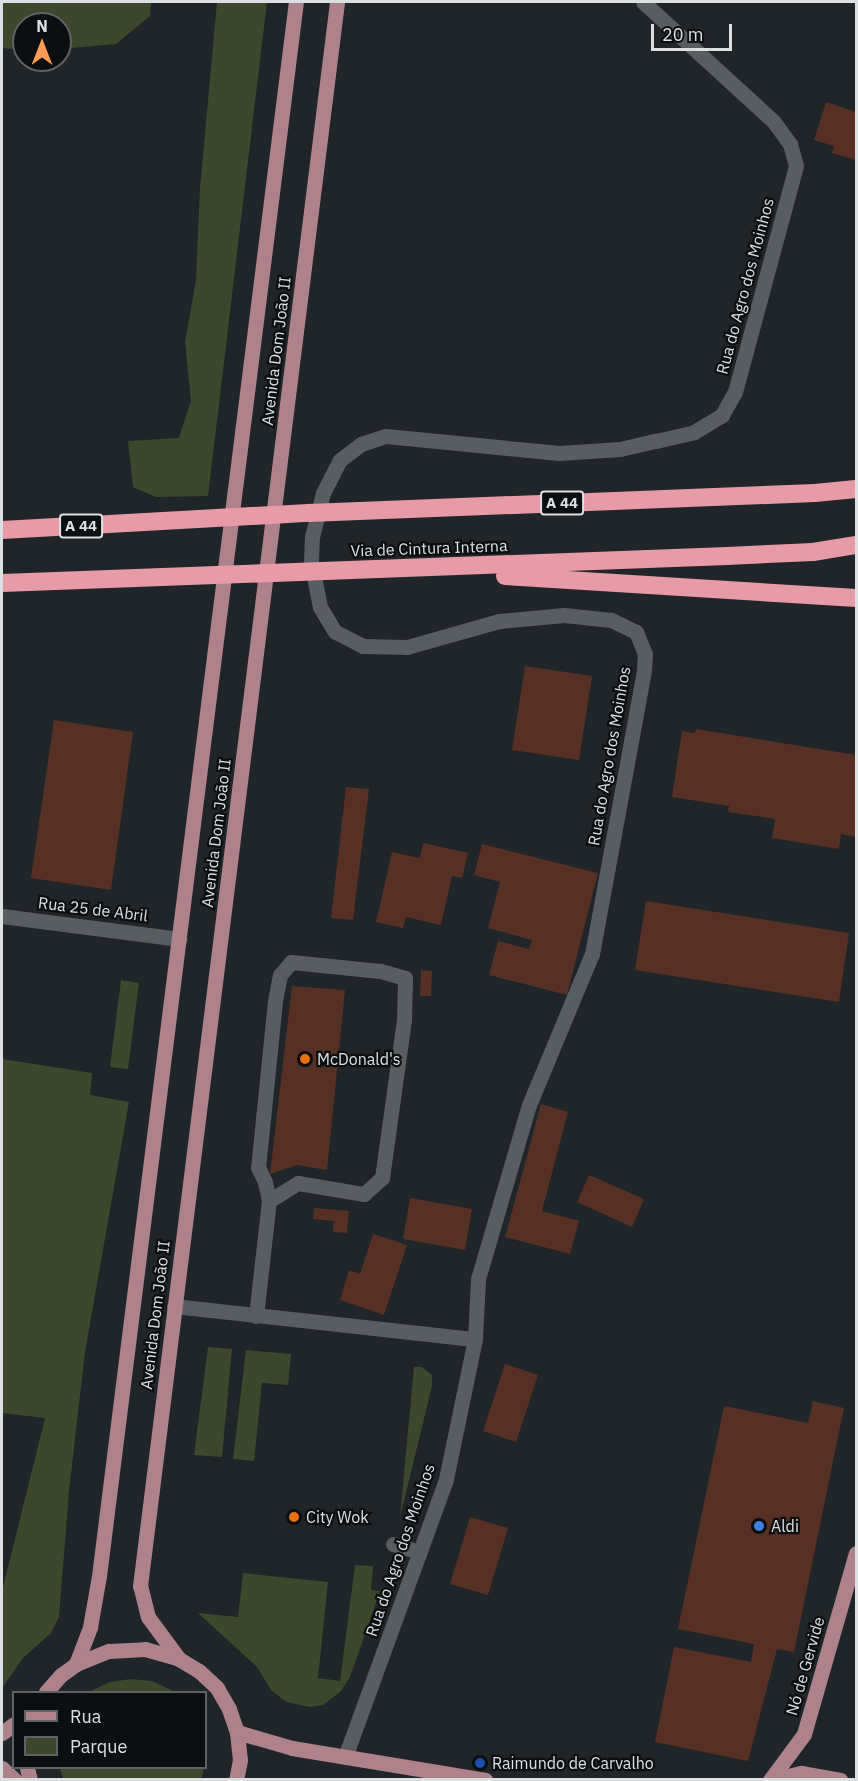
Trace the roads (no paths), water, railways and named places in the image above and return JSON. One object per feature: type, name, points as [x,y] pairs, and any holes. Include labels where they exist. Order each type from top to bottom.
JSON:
[{"type":"highway","points":[[815,493],[856,482]]},
{"type":"highway","name":"A 44","points":[[2,530],[815,493],[856,489]]},
{"type":"highway","name":"Via de Cintura Interna","points":[[2,583],[813,552],[856,545]]},
{"type":"highway","points":[[438,568],[489,575],[856,598]]},
{"type":"main road","name":"Avenida Dom João II","points":[[76,1664],[90,1627],[99,1576],[296,2]]},
{"type":"main road","name":"Avenida Dom João II","points":[[179,1659],[148,1617],[140,1586],[337,2]]},
{"type":"main road","name":"Nó de Gervide","points":[[771,1779],[804,1734],[856,1553]]},
{"type":"main road","points":[[47,1691],[61,1675],[76,1664],[109,1651],[145,1649],[179,1659],[199,1671],[217,1688],[230,1709],[237,1732],[240,1760],[236,1779]]},
{"type":"main road","points":[[237,1732],[292,1748],[484,1779]]},
{"type":"main road","points":[[2,1768],[15,1779]]},
{"type":"main road","points":[[771,1779],[801,1773],[840,1779]]},
{"type":"street","name":"Rua do Agro dos Moinhos","points":[[345,1757],[446,1479],[475,1339],[478,1279],[526,1116],[592,954],[642,682],[645,654],[636,632],[611,620],[564,615],[500,621],[407,647],[363,646],[336,632],[320,608],[311,562],[312,537],[323,493],[340,460],[361,444],[386,436],[569,453],[620,449],[694,432],[722,415],[735,392],[796,166],[790,144],[773,121],[643,2]]},
{"type":"street","name":"Rua 25 de Abril","points":[[2,916],[180,939]]},
{"type":"street","points":[[256,1316],[269,1201],[265,1182],[258,1167],[274,1001],[280,975],[291,962],[380,971],[405,978],[404,1020],[382,1178],[364,1194],[298,1183],[269,1201]]},
{"type":"street","points":[[174,1306],[475,1339]]},
{"type":"street","points":[[393,1544],[420,1552]]},
{"type":"place","name":"McDonald's","points":[[305,1059]]},
{"type":"place","name":"City Wok","points":[[294,1517]]},
{"type":"place","name":"Aldi","points":[[759,1526]]},
{"type":"place","name":"Raimundo de Carvalho","points":[[480,1763]]}]
